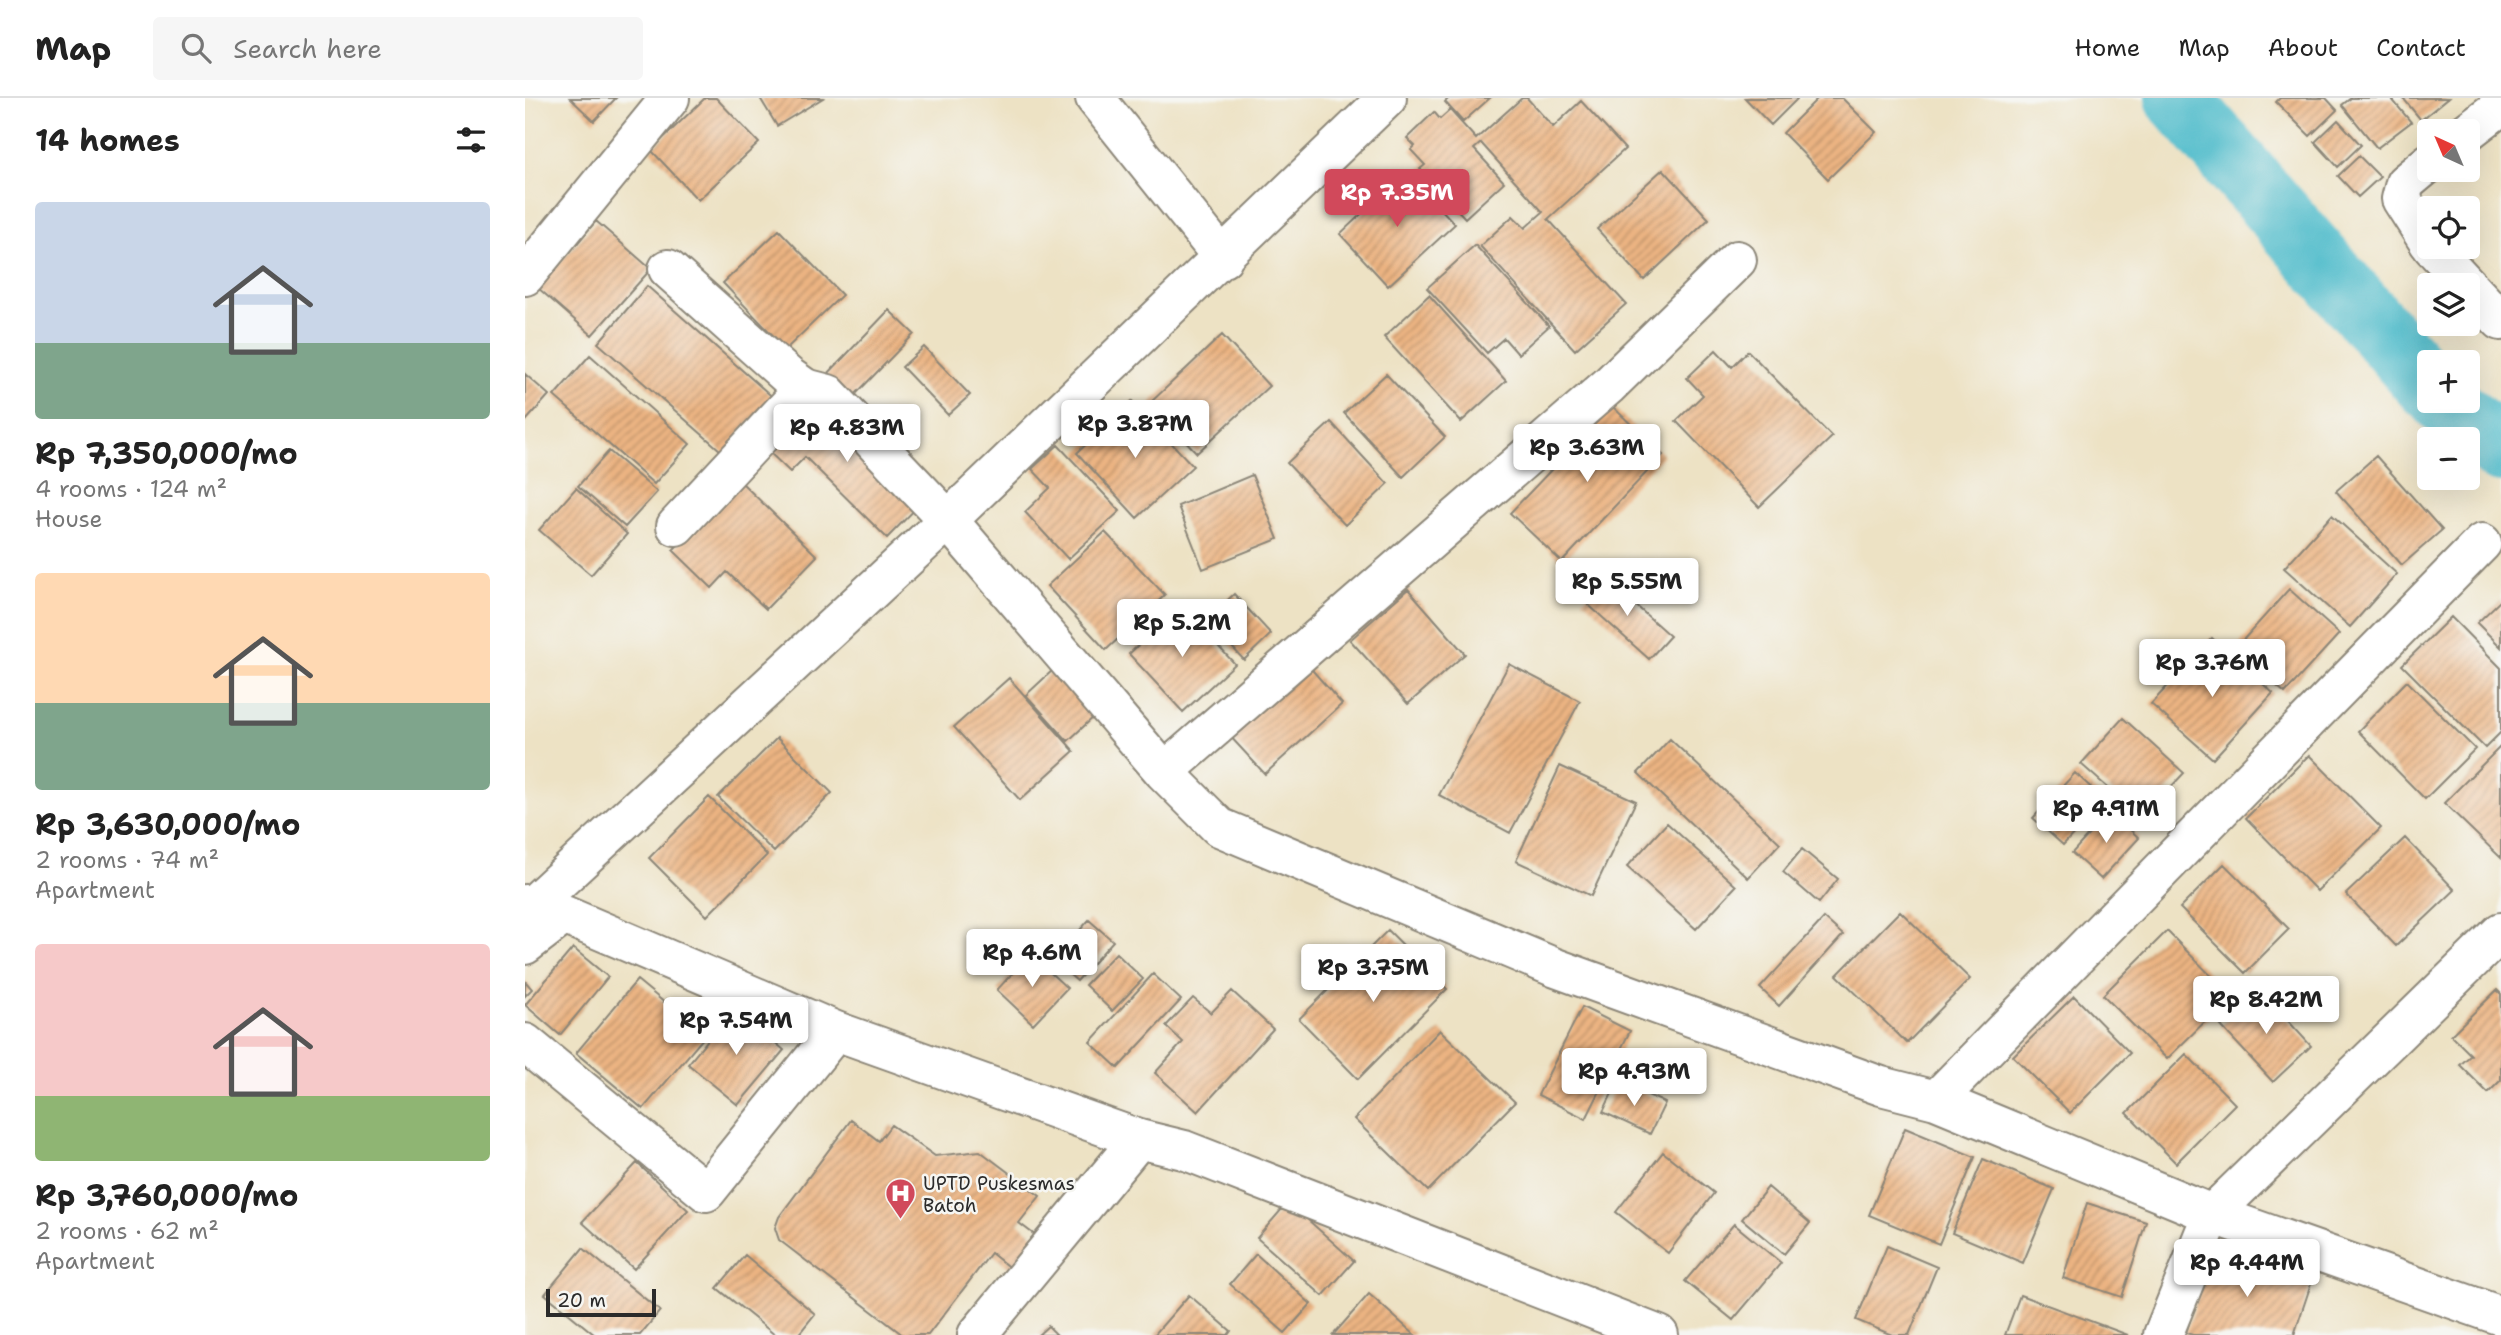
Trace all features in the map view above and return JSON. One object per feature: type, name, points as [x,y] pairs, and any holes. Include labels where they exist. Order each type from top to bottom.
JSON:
[{"type":"street","points":[[525,276],[670,98]]},
{"type":"street","points":[[1095,98],[1223,258]]},
{"type":"street","points":[[525,945],[541,907],[1223,258],[1387,98]]},
{"type":"street","points":[[2480,122],[2501,106]]},
{"type":"street","points":[[2417,173],[2406,183],[2401,199],[2417,224]]},
{"type":"street","points":[[2444,259],[2501,321]]},
{"type":"street","points":[[1164,772],[1608,386],[1737,260]]},
{"type":"street","points":[[668,270],[787,376],[805,388],[828,394],[948,520],[1164,772],[1219,827],[1556,968],[1881,1086],[1936,1100],[2211,1214],[2498,1311]]},
{"type":"street","points":[[676,526],[805,388]]},
{"type":"street","points":[[1936,1100],[2482,543]]},
{"type":"street","points":[[541,907],[836,1031],[1139,1139],[1184,1150],[1659,1335]]},
{"type":"street","points":[[2163,1335],[2211,1214],[2501,932]]},
{"type":"street","points":[[525,1043],[706,1192],[836,1031]]},
{"type":"street","points":[[977,1335],[1139,1139]]},
{"type":"building","points":[[570,98],[616,98],[594,121]]},
{"type":"building","points":[[705,98],[716,98],[759,143],[698,200],[651,150]]},
{"type":"building","points":[[760,98],[823,98],[777,126]]},
{"type":"building","points":[[1449,98],[1490,98],[1463,122],[1445,102]]},
{"type":"building","points":[[1522,98],[1527,98],[1553,127],[1581,101],[1625,149],[1548,219],[1626,304],[1575,350],[1480,246],[1513,216],[1525,228],[1543,212],[1481,143],[1474,149],[1504,182],[1465,218],[1420,169],[1425,165],[1411,150],[1415,146],[1407,138],[1434,112],[1440,119],[1450,110],[1476,139]]},
{"type":"building","points":[[1745,98],[1798,98],[1771,125]]},
{"type":"building","points":[[1818,98],[1842,98],[1876,132],[1828,179],[1783,133]]},
{"type":"building","points":[[2280,98],[2326,98],[2337,110],[2310,136],[2276,102]]},
{"type":"building","points":[[2351,98],[2391,98],[2411,122],[2377,148],[2342,105]]},
{"type":"building","points":[[2403,98],[2448,98],[2422,119]]},
{"type":"building","points":[[2338,120],[2361,145],[2338,167],[2315,142]]},
{"type":"building","points":[[2359,156],[2380,177],[2358,197],[2338,176]]},
{"type":"building","points":[[1663,169],[1709,219],[1644,280],[1597,229]]},
{"type":"building","points":[[1406,172],[1455,224],[1388,286],[1340,234]]},
{"type":"building","points":[[596,221],[651,269],[592,335],[538,288]]},
{"type":"building","points":[[779,230],[842,295],[786,349],[723,283]]},
{"type":"building","points":[[1475,245],[1549,326],[1518,354],[1504,338],[1487,353],[1427,288]]},
{"type":"building","points":[[647,286],[777,401],[728,457],[598,343]]},
{"type":"building","points":[[1429,295],[1506,381],[1461,422],[1384,337]]},
{"type":"building","points":[[889,310],[914,334],[850,400],[825,377]]},
{"type":"building","points":[[1222,335],[1269,386],[1197,453],[1150,403]]},
{"type":"building","points":[[924,347],[970,395],[948,415],[902,367]]},
{"type":"building","points":[[1716,350],[1732,367],[1748,351],[1832,437],[1759,507],[1676,421],[1703,395],[1687,378]]},
{"type":"building","points":[[590,355],[690,444],[654,484],[554,396]]},
{"type":"building","points":[[525,374],[549,395],[525,422]]},
{"type":"building","points":[[1386,374],[1445,437],[1403,477],[1344,413]]},
{"type":"building","points":[[818,393],[926,498],[887,538],[805,457],[790,472],[765,448]]},
{"type":"building","points":[[1132,401],[1193,466],[1137,518],[1077,453]]},
{"type":"building","points":[[1612,406],[1663,455],[1562,562],[1510,513]]},
{"type":"building","points":[[1331,422],[1388,484],[1345,525],[1287,463]]},
{"type":"building","points":[[1058,445],[1120,511],[1068,559],[1025,512],[1050,488],[1032,469]]},
{"type":"building","points":[[609,451],[657,492],[625,527],[578,486]]},
{"type":"building","points":[[2376,456],[2442,530],[2402,565],[2336,491]]},
{"type":"building","points":[[1252,475],[1278,539],[1203,569],[1178,506]]},
{"type":"building","points":[[741,482],[817,556],[766,609],[727,572],[712,588],[673,550]]},
{"type":"building","points":[[576,488],[627,534],[591,575],[539,530]]},
{"type":"building","points":[[2332,515],[2397,574],[2350,627],[2284,568]]},
{"type":"building","points":[[1105,532],[1165,595],[1106,650],[1047,586]]},
{"type":"building","points":[[1604,577],[1670,636],[1649,659],[1583,600]]},
{"type":"building","points":[[1408,589],[1465,654],[1408,704],[1350,640]]},
{"type":"building","points":[[2289,589],[2339,634],[2285,693],[2235,649]]},
{"type":"building","points":[[1234,594],[1271,634],[1244,660],[1207,620]]},
{"type":"building","points":[[2501,600],[2501,647],[2477,623]]},
{"type":"building","points":[[1180,606],[1235,664],[1183,712],[1129,654]]},
{"type":"building","points":[[2451,617],[2501,668],[2501,732],[2485,748],[2402,665]]},
{"type":"building","points":[[2212,638],[2273,693],[2213,759],[2151,704]]},
{"type":"building","points":[[1306,663],[1342,704],[1265,774],[1228,734]]},
{"type":"building","points":[[1509,664],[1580,701],[1510,833],[1439,795]]},
{"type":"building","points":[[1054,669],[1096,715],[1068,741],[1026,695]]},
{"type":"building","points":[[1009,678],[1074,751],[1020,800],[954,727]]},
{"type":"building","points":[[2407,681],[2475,749],[2425,799],[2358,731]]},
{"type":"building","points":[[2123,718],[2184,773],[2142,818],[2081,764]]},
{"type":"building","points":[[777,738],[832,793],[774,852],[718,797]]},
{"type":"building","points":[[1670,739],[1780,843],[1748,878],[1638,773]]},
{"type":"building","points":[[2501,746],[2501,858],[2444,803]]},
{"type":"building","points":[[2309,755],[2381,828],[2317,891],[2246,818]]},
{"type":"building","points":[[1560,766],[1636,801],[1591,896],[1516,861]]},
{"type":"building","points":[[2075,773],[2105,800],[2063,845],[2033,818]]},
{"type":"building","points":[[709,797],[767,855],[707,916],[649,858]]},
{"type":"building","points":[[2110,811],[2139,838],[2101,879],[2072,853]]},
{"type":"building","points":[[1667,823],[1736,886],[1696,929],[1627,867]]},
{"type":"building","points":[[2405,838],[2455,890],[2396,946],[2346,894]]},
{"type":"building","points":[[1802,849],[1838,879],[1819,903],[1783,872]]},
{"type":"building","points":[[2224,864],[2289,929],[2245,973],[2180,908]]},
{"type":"building","points":[[1900,911],[1970,979],[1907,1043],[1837,975]]},
{"type":"building","points":[[1824,918],[1843,935],[1779,1006],[1760,988]]},
{"type":"building","points":[[1089,920],[1113,941],[1077,981],[1053,960]]},
{"type":"building","points":[[1388,930],[1447,989],[1358,1079],[1299,1019]]},
{"type":"building","points":[[2167,931],[2231,996],[2167,1059],[2103,995]]},
{"type":"building","points":[[573,948],[608,977],[560,1035],[525,1005]]},
{"type":"building","points":[[1116,953],[1143,979],[1112,1011],[1085,985]]},
{"type":"building","points":[[1030,954],[1067,988],[1033,1024],[997,990]]},
{"type":"building","points":[[1153,974],[1181,1000],[1118,1068],[1090,1042]]},
{"type":"building","points":[[637,980],[705,1036],[643,1109],[576,1053]]},
{"type":"building","points":[[525,981],[532,989],[525,996]]},
{"type":"building","points":[[2260,990],[2311,1046],[2273,1082],[2221,1026]]},
{"type":"building","points":[[2497,990],[2501,994],[2501,1080],[2488,1093],[2460,1065],[2471,1055],[2451,1035]]},
{"type":"building","points":[[1232,991],[1273,1029],[1198,1112],[1155,1073],[1183,1042],[1166,1026],[1193,998],[1211,1013]]},
{"type":"building","points":[[2074,996],[2130,1053],[2070,1113],[2013,1056]]},
{"type":"building","points":[[1582,1007],[1630,1031],[1586,1119],[1538,1095]]},
{"type":"building","points":[[734,1008],[784,1050],[738,1105],[688,1064]]},
{"type":"building","points":[[1440,1030],[1515,1102],[1428,1191],[1354,1119]]},
{"type":"building","points":[[2186,1054],[2235,1104],[2176,1163],[2127,1113]]},
{"type":"building","points":[[1618,1081],[1665,1103],[1650,1134],[1603,1112]]},
{"type":"building","points":[[851,1120],[879,1141],[891,1125],[935,1156],[980,1151],[1040,1196],[1019,1223],[1036,1236],[1011,1269],[991,1253],[928,1335],[903,1335],[779,1240],[775,1228],[779,1217]]},
{"type":"building","points":[[1905,1128],[1975,1157],[1939,1244],[1869,1215]]},
{"type":"building","points":[[1663,1152],[1714,1193],[1668,1253],[1616,1212]]},
{"type":"building","points":[[1983,1159],[2054,1189],[2023,1263],[1952,1233]]},
{"type":"building","points":[[637,1163],[688,1210],[634,1269],[582,1222]]},
{"type":"building","points":[[1768,1187],[1810,1223],[1784,1254],[1742,1219]]},
{"type":"building","points":[[1288,1202],[1354,1261],[1323,1296],[1257,1238]]},
{"type":"building","points":[[2087,1203],[2146,1222],[2122,1297],[2063,1278]]},
{"type":"building","points":[[1734,1224],[1781,1263],[1733,1320],[1685,1281]]},
{"type":"building","points":[[1887,1246],[1937,1267],[1909,1335],[1892,1335],[1856,1320]]},
{"type":"building","points":[[583,1248],[660,1311],[640,1335],[595,1335],[545,1294]]},
{"type":"building","points":[[2213,1249],[2312,1281],[2294,1335],[2186,1333]]},
{"type":"building","points":[[1256,1254],[1311,1304],[1285,1333],[1230,1284]]},
{"type":"building","points":[[745,1255],[815,1314],[798,1335],[775,1335],[717,1288]]},
{"type":"building","points":[[1369,1294],[1415,1335],[1333,1335]]},
{"type":"building","points":[[1189,1295],[1231,1331],[1228,1335],[1154,1335]]},
{"type":"building","points":[[2020,1295],[2128,1335],[2005,1335]]},
{"type":"building","points":[[1048,1326],[1057,1335],[1038,1335]]},
{"type":"waterway","points":[[2178,98],[2417,373]]},
{"type":"waterway","points":[[2458,413],[2501,450]]},
{"type":"place","name":"UPTD Puskesmas Batoh","points":[[900,1221]]}]
